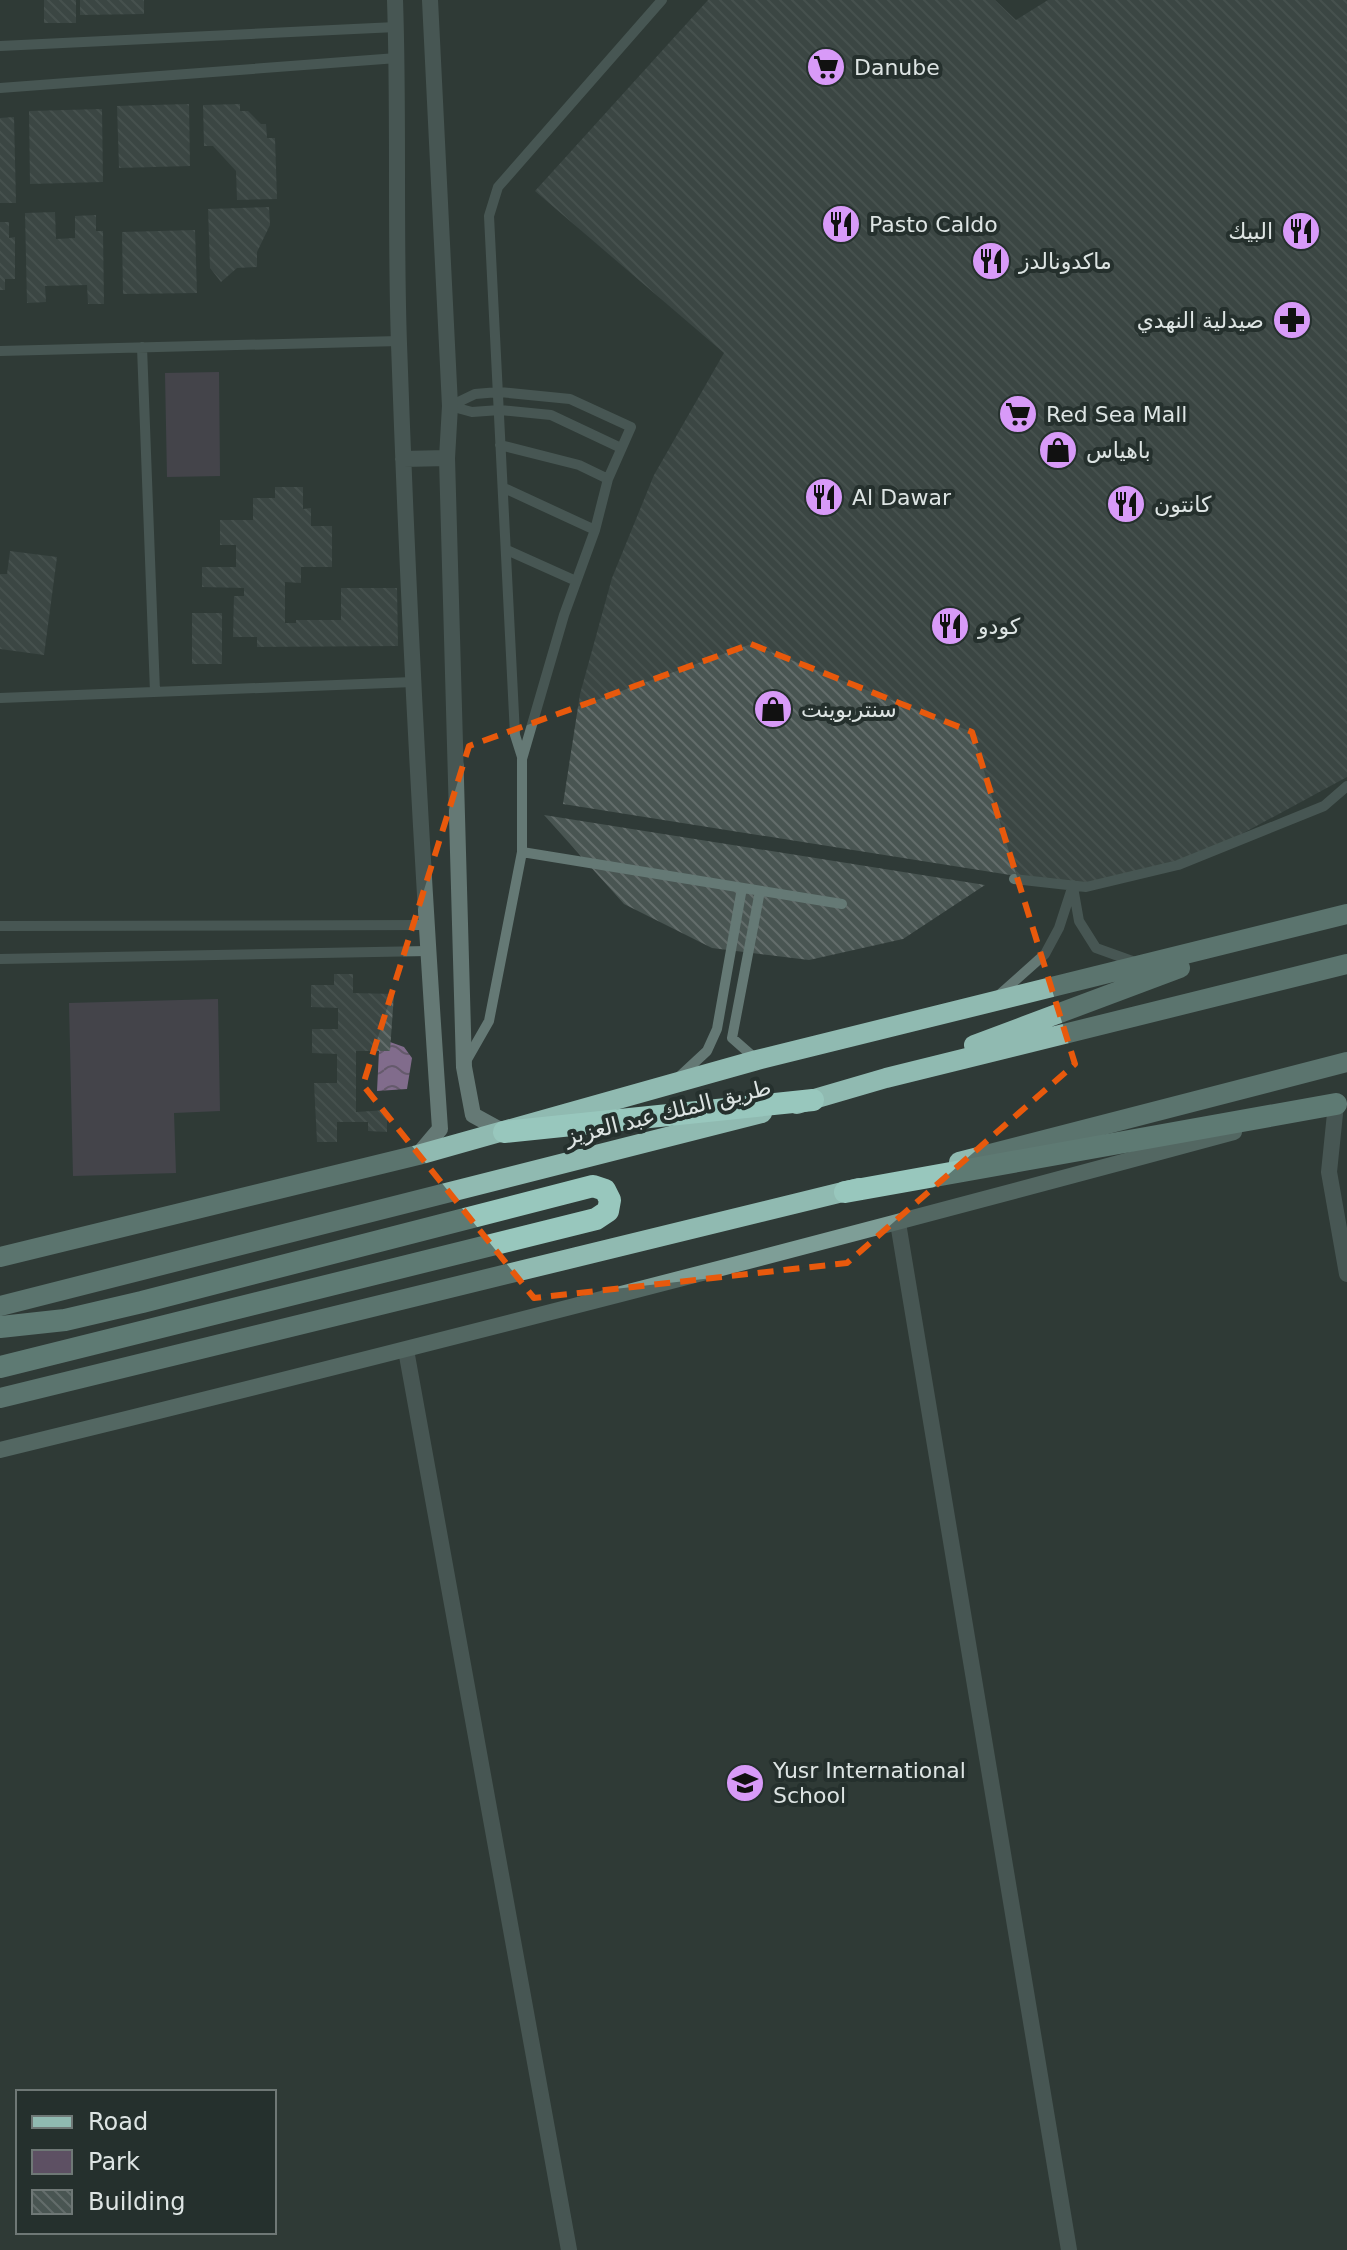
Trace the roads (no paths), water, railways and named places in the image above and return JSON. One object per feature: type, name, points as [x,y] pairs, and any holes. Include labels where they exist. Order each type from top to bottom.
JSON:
[{"type":"highway","points":[[504,1132],[813,1100]]},
{"type":"highway","points":[[845,1192],[1343,1108]]},
{"type":"highway","points":[[0,1327],[65,1320],[142,1302],[593,1186],[605,1190],[610,1200],[608,1211],[596,1219],[0,1367]]},
{"type":"main road","points":[[0,1257],[418,1155],[757,1060],[1347,914]]},
{"type":"main road","points":[[886,1078],[1266,936]]},
{"type":"main road","name":"طريق الملك عبد العزيز","points":[[0,1306],[813,1100],[886,1078],[1347,964]]},
{"type":"main road","points":[[0,1398],[845,1192],[1347,1062]]},
{"type":"main road","points":[[0,1450],[406,1350],[1343,1108]]},
{"type":"street","points":[[395,0],[403,459],[426,925],[440,1129],[418,1155]]},
{"type":"street","points":[[430,0],[450,406],[447,458],[464,1067],[473,1115],[504,1132]]},
{"type":"street","points":[[403,459],[447,458]]},
{"type":"street","points":[[1343,1108],[1329,1172],[1347,1274]]},
{"type":"street","points":[[898,1223],[1069,2250]]},
{"type":"street","points":[[406,1350],[569,2250]]},
{"type":"lane","points":[[464,1067],[489,1021],[522,852],[522,759],[515,735],[489,216],[498,187],[662,0]]},
{"type":"lane","points":[[0,46],[396,27]]},
{"type":"lane","points":[[0,88],[397,58]]},
{"type":"lane","points":[[0,351],[399,341]]},
{"type":"lane","points":[[142,347],[155,692]]},
{"type":"lane","points":[[450,406],[475,394],[499,392],[570,399],[631,427],[608,479],[595,530],[576,581],[522,759]]},
{"type":"lane","points":[[450,406],[472,412],[500,410],[551,415],[621,448]]},
{"type":"lane","points":[[500,445],[579,465],[608,479]]},
{"type":"lane","points":[[504,488],[595,530]]},
{"type":"lane","points":[[507,550],[576,581]]},
{"type":"lane","points":[[0,698],[413,682]]},
{"type":"lane","points":[[1014,879],[1086,887],[1178,865],[1324,806],[1347,786]]},
{"type":"lane","points":[[522,852],[842,904]]},
{"type":"lane","points":[[1073,885],[1079,921],[1096,948],[1144,965]]},
{"type":"lane","points":[[988,1003],[1045,954],[1059,928],[1073,885]]},
{"type":"lane","points":[[672,1083],[707,1051],[717,1029],[742,888]]},
{"type":"lane","points":[[757,1060],[732,1038],[760,891]]},
{"type":"lane","points":[[0,926],[426,925]]},
{"type":"lane","points":[[0,959],[428,951]]},
{"type":"water","points":[[390,1042],[404,1047],[412,1058],[407,1089],[377,1091],[379,1051],[390,1051]]},
{"type":"place","name":"Danube","points":[[826,67]]},
{"type":"place","name":"Pasto Caldo","points":[[841,224]]},
{"type":"place","name":"البيك","points":[[1301,231]]},
{"type":"place","name":"ماكدونالدز","points":[[991,261]]},
{"type":"place","name":"صيدلية النهدي","points":[[1292,320]]},
{"type":"place","name":"Red Sea Mall","points":[[1018,414]]},
{"type":"place","name":"باهياس","points":[[1058,450]]},
{"type":"place","name":"Al Dawar","points":[[824,497]]},
{"type":"place","name":"كانتون","points":[[1126,504]]},
{"type":"place","name":"كودو","points":[[950,626]]},
{"type":"place","name":"سنتربوينت","points":[[773,709]]},
{"type":"place","name":"Yusr International School","points":[[745,1783]]}]
